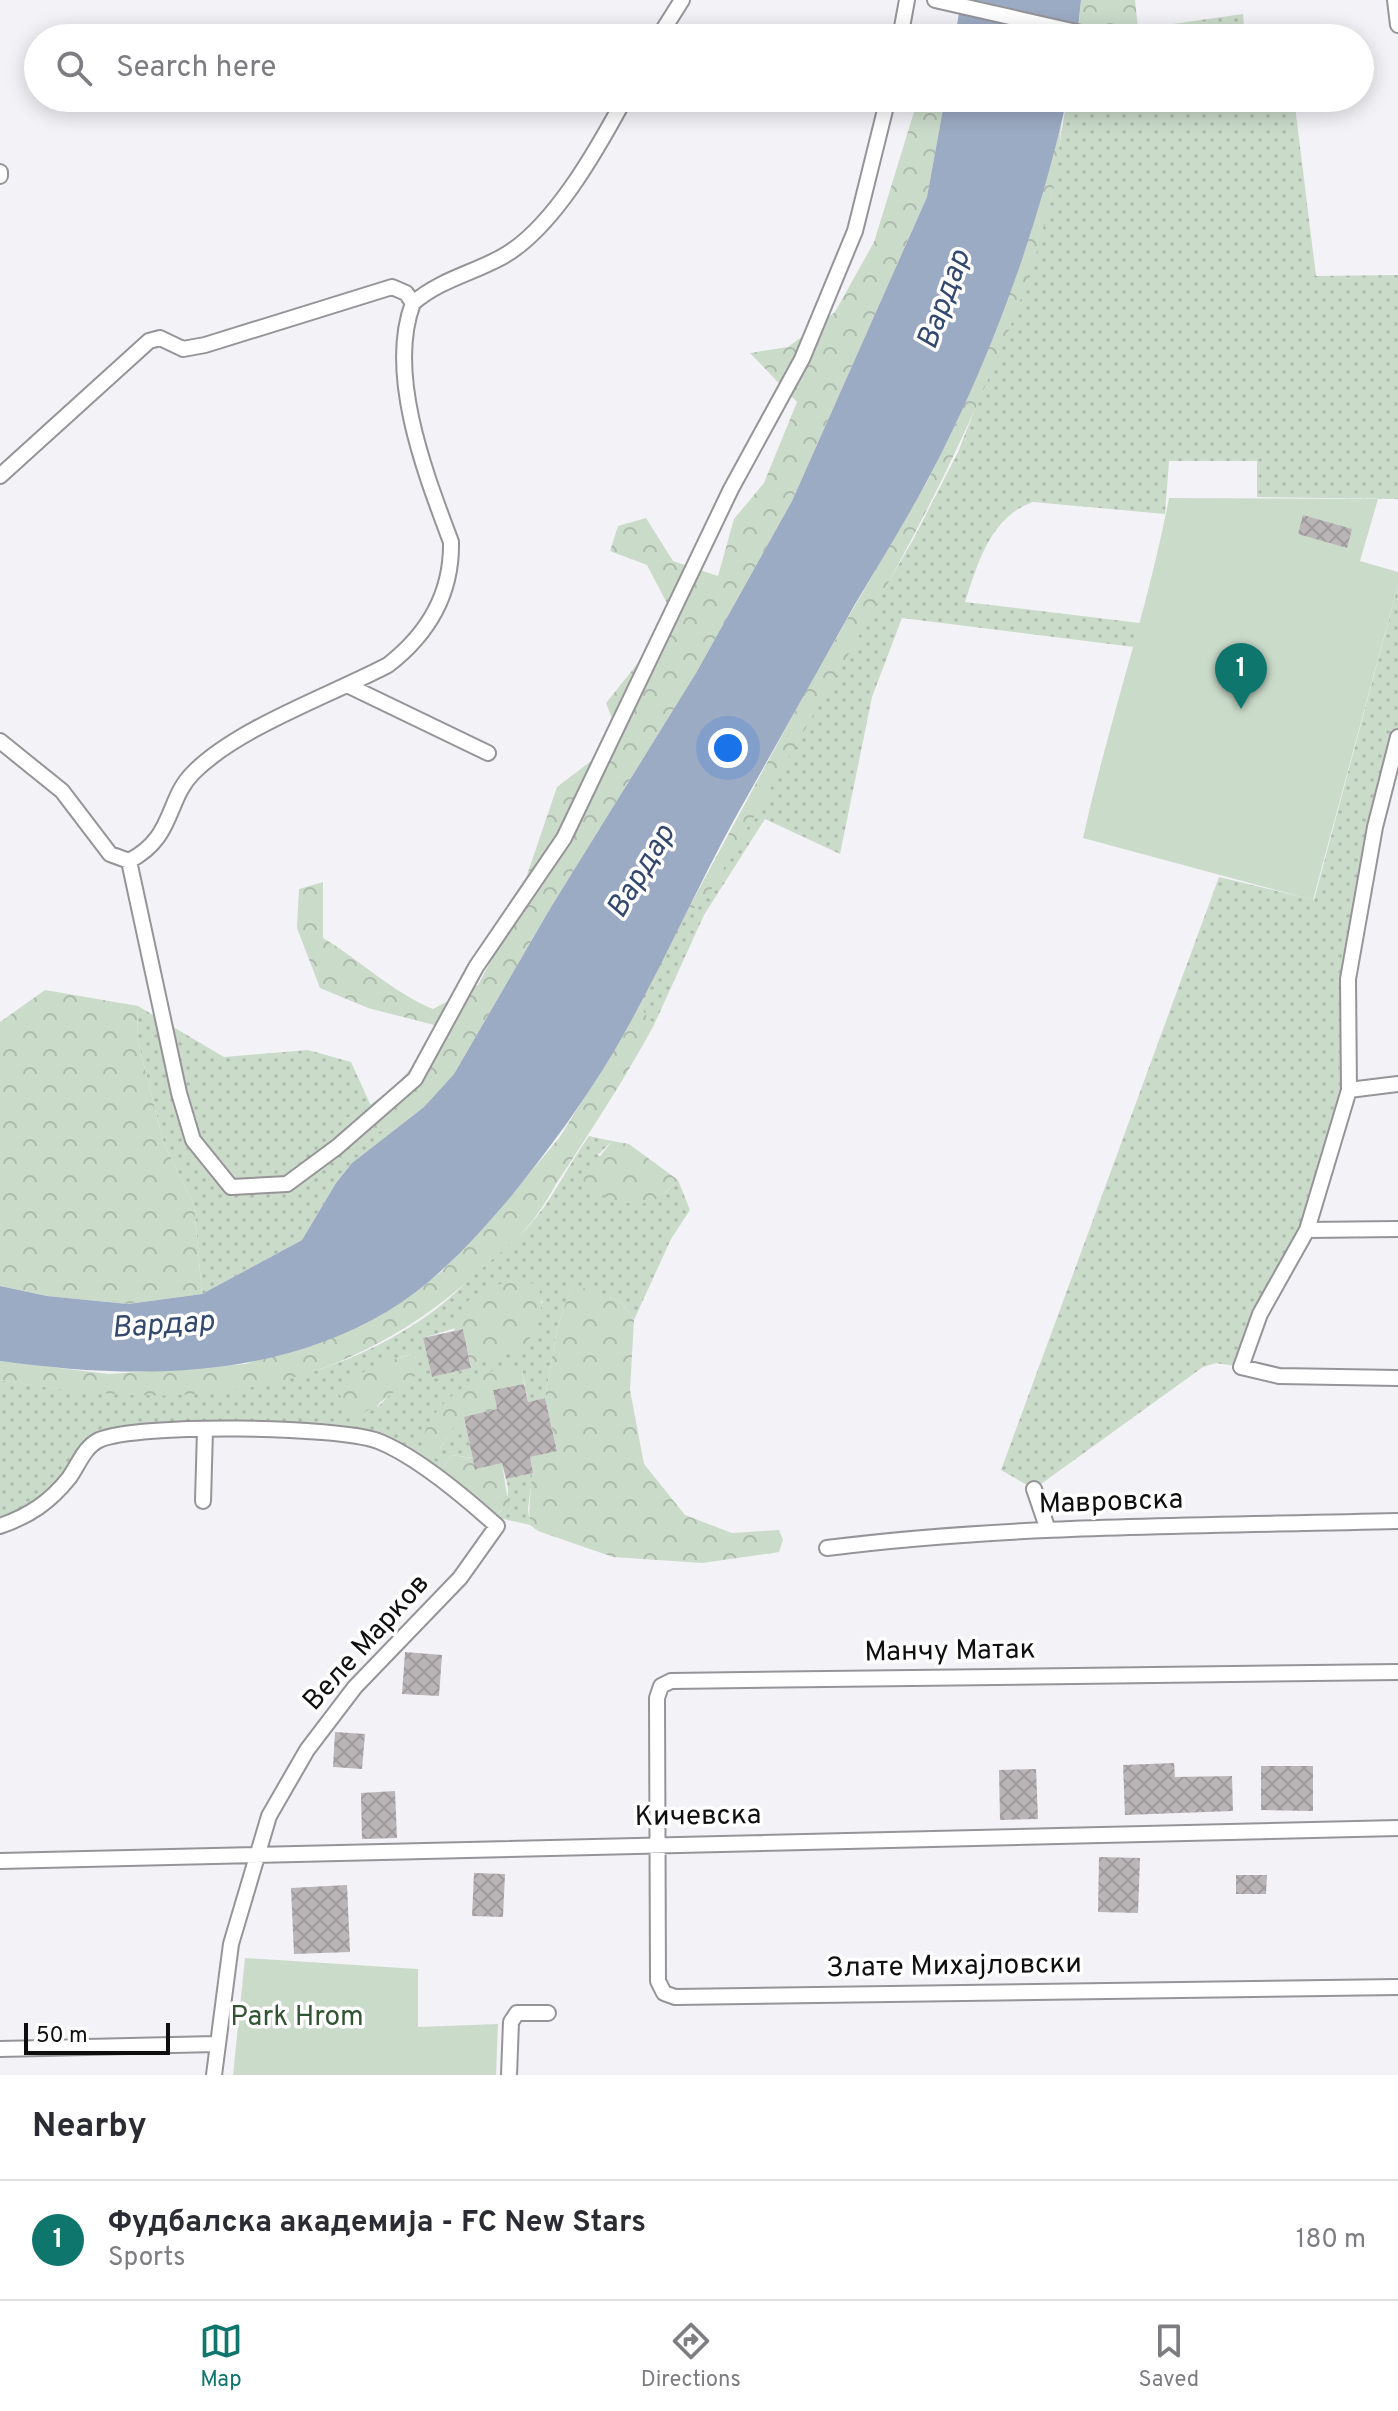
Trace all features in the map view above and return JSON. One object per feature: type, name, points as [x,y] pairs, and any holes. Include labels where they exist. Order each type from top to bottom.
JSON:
[{"type":"street","points":[[667,24],[682,0]]},
{"type":"street","points":[[903,24],[907,0]]},
{"type":"street","points":[[935,0],[1040,24]]},
{"type":"street","points":[[1395,0],[1398,25]]},
{"type":"street","points":[[129,861],[149,847],[162,831],[193,773],[234,743],[388,665],[425,631],[445,591],[451,542],[432,492],[411,409],[404,345],[413,303],[449,278],[501,258],[535,231],[593,155],[617,112]]},
{"type":"street","points":[[129,861],[179,1093],[193,1140],[231,1187],[287,1184],[337,1147],[415,1079],[476,967],[564,838],[731,489],[802,359],[855,231],[885,112]]},
{"type":"street","points":[[0,476],[149,341],[160,338],[183,349],[205,345],[392,287],[406,293],[413,303]]},
{"type":"street","points":[[349,686],[488,753]]},
{"type":"street","points":[[1398,737],[1375,827],[1348,979],[1349,1090],[1307,1230],[1260,1314],[1241,1367],[1279,1376],[1398,1378]]},
{"type":"street","points":[[0,741],[62,791],[110,854],[129,861]]},
{"type":"street","points":[[1349,1090],[1398,1084]]},
{"type":"street","points":[[1307,1230],[1398,1229]]},
{"type":"street","points":[[0,1526],[29,1514],[51,1498],[96,1441],[116,1435],[205,1430],[203,1501]]},
{"type":"street","name":"Веле Марков","points":[[205,1430],[324,1432],[381,1442],[410,1460],[497,1526],[460,1578],[355,1687],[307,1750],[269,1816],[254,1856],[231,1944],[214,2075]]},
{"type":"street","points":[[1034,1489],[1048,1530]]},
{"type":"street","name":"Мавровска","points":[[827,1548],[907,1538],[1048,1530],[1398,1521]]},
{"type":"street","name":"Манчу Матак","points":[[659,1843],[657,1698],[661,1686],[671,1681],[1398,1672]]},
{"type":"street","name":"Кичевска","points":[[0,1861],[659,1843],[1398,1828]]},
{"type":"street","name":"Злате Михајловски","points":[[659,1843],[658,1981],[664,1993],[675,1997],[1398,1987]]},
{"type":"street","points":[[509,2075],[511,2022],[517,2013],[548,2013]]},
{"type":"street","points":[[0,2049],[216,2044]]},
{"type":"green space","points":[[1081,0],[1135,0],[1138,24],[1079,24]]},
{"type":"green space","points":[[1243,14],[1244,24],[1173,24]]},
{"type":"green space","points":[[914,112],[942,112],[927,197],[792,501],[696,673],[551,907],[454,1074],[424,1107],[397,1128],[345,1139],[345,1119],[374,1102],[400,1080],[421,1055],[438,1026],[368,1008],[320,988],[297,928],[299,889],[323,882],[323,938],[418,1002],[433,1009],[478,985],[510,925],[557,787],[620,739],[606,703],[654,643],[671,611],[647,565],[610,551],[618,526],[646,518],[673,561],[718,576],[734,519],[764,483],[797,402],[750,353],[788,347],[835,312],[874,242]]},
{"type":"green space","points":[[1065,112],[1296,112],[1316,276],[1398,275],[1398,499],[1257,497],[1257,461],[1169,461],[1165,514],[1033,502],[1018,509],[1006,518],[988,543],[965,602],[1140,623],[1134,647],[902,618],[872,697],[840,854],[765,819],[704,915],[654,1025],[638,1005],[687,911],[703,903],[914,538],[958,452],[1028,275],[1051,198]]},
{"type":"green space","points":[[1061,125],[1053,188],[1037,250],[1004,341],[961,439],[893,574],[818,707],[703,904],[687,911],[813,678],[929,478],[957,421],[998,323]]},
{"type":"green space","points":[[1169,498],[1378,499],[1360,561],[1398,572],[1398,585],[1313,900],[1083,838],[1150,584]]},
{"type":"green space","points":[[1398,585],[1398,737],[1348,979],[1349,1090],[1321,1183],[1241,1367],[1216,1363],[1203,1367],[1034,1489],[1001,1470],[1219,877],[1314,900]]},
{"type":"green space","points":[[45,990],[138,1006],[137,1038],[164,1144],[194,1205],[202,1294],[128,1304],[47,1296],[0,1286],[0,1022]]},
{"type":"green space","points":[[638,1005],[654,1025],[612,1098],[534,1218],[523,1232],[476,1274],[422,1317],[367,1349],[311,1372],[253,1387],[193,1394],[131,1395],[0,1380],[0,1361],[109,1374],[246,1364],[389,1310],[441,1272],[493,1217],[559,1138],[613,1052]]},
{"type":"green space","points":[[138,1006],[224,1057],[308,1050],[351,1062],[371,1106],[345,1119],[345,1138],[397,1128],[352,1163],[336,1183],[302,1240],[202,1294],[194,1205],[164,1144],[137,1038]]},
{"type":"green space","points":[[589,1136],[612,1141],[598,1155],[665,1193],[678,1180],[690,1210],[671,1239],[634,1320],[620,1301],[572,1285],[557,1329],[545,1398],[528,1402],[522,1370],[478,1387],[443,1408],[424,1434],[440,1449],[454,1426],[464,1417],[473,1458],[452,1455],[439,1472],[400,1452],[324,1432],[103,1439],[59,1490],[0,1526],[0,1380],[110,1393],[166,1394],[221,1390],[275,1381],[328,1366],[379,1344],[428,1315],[449,1298],[528,1227],[545,1206]],"holes":[[[543,1301],[504,1356],[470,1362],[471,1368],[432,1377],[423,1338]],[[412,1354],[418,1361],[418,1374],[395,1389],[377,1408],[398,1358]]]},
{"type":"green space","points":[[612,1141],[629,1144],[678,1180],[659,1197],[646,1203],[620,1201],[602,1195],[582,1179]]},
{"type":"green space","points":[[512,1281],[538,1284],[541,1302],[535,1330],[516,1350],[470,1362],[463,1329],[454,1331],[463,1309],[481,1291]]},
{"type":"green space","points":[[572,1284],[620,1301],[634,1320],[630,1390],[644,1464],[685,1515],[732,1533],[779,1530],[783,1540],[779,1552],[702,1563],[613,1557],[538,1531],[530,1525],[530,1457],[557,1450],[545,1398],[557,1329]]},
{"type":"green space","points":[[412,1354],[418,1361],[418,1374],[365,1412],[356,1416],[346,1408],[338,1391],[350,1379],[377,1365]]},
{"type":"green space","points":[[509,1364],[522,1370],[524,1384],[493,1390],[497,1409],[461,1421],[430,1462],[421,1457],[428,1425],[450,1398],[463,1387]]},
{"type":"green space","points":[[452,1455],[502,1463],[508,1502],[495,1517],[439,1472]]},
{"type":"green space","points":[[533,1473],[528,1509],[530,1525],[495,1517],[506,1500],[506,1479]]},
{"type":"green space","name":"Park Hrom","points":[[245,1958],[418,1969],[418,2027],[498,2024],[496,2075],[233,2075]]},
{"type":"water","points":[[961,0],[1081,0],[1078,24],[957,24]]},
{"type":"water","name":"Вардар","points":[[942,112],[1064,112],[1016,277],[964,407],[944,448],[734,820],[613,1053],[553,1143],[526,1177],[470,1242],[406,1299],[343,1334],[296,1351],[199,1369],[149,1372],[99,1371],[0,1361],[0,1286],[47,1296],[128,1304],[202,1294],[302,1240],[336,1183],[352,1163],[424,1107],[454,1074],[551,907],[696,673],[792,501],[927,197]]},
{"type":"building","points":[[1303,515],[1352,529],[1347,548],[1298,534]]},
{"type":"building","points":[[463,1329],[471,1368],[432,1377],[423,1338]]},
{"type":"building","points":[[524,1384],[528,1402],[545,1398],[557,1451],[530,1457],[533,1473],[506,1479],[502,1463],[475,1469],[464,1417],[497,1409],[493,1390]]},
{"type":"building","points":[[405,1652],[442,1655],[439,1696],[402,1694]]},
{"type":"building","points":[[335,1732],[365,1734],[362,1769],[333,1767]]},
{"type":"building","points":[[1174,1763],[1175,1777],[1232,1776],[1233,1811],[1125,1815],[1123,1765]]},
{"type":"building","points":[[1261,1766],[1313,1766],[1313,1811],[1261,1810]]},
{"type":"building","points":[[1036,1769],[1038,1819],[1000,1820],[999,1770]]},
{"type":"building","points":[[395,1791],[397,1838],[362,1839],[361,1793]]},
{"type":"building","points":[[1099,1857],[1140,1858],[1138,1913],[1098,1912]]},
{"type":"building","points":[[474,1873],[505,1874],[503,1917],[472,1916]]},
{"type":"building","points":[[1236,1875],[1267,1875],[1266,1894],[1236,1894]]},
{"type":"building","points":[[347,1885],[350,1952],[294,1954],[291,1888]]},
{"type":"place","name":"Фудбалска академија - FC New Stars","points":[[1241,709]]}]
